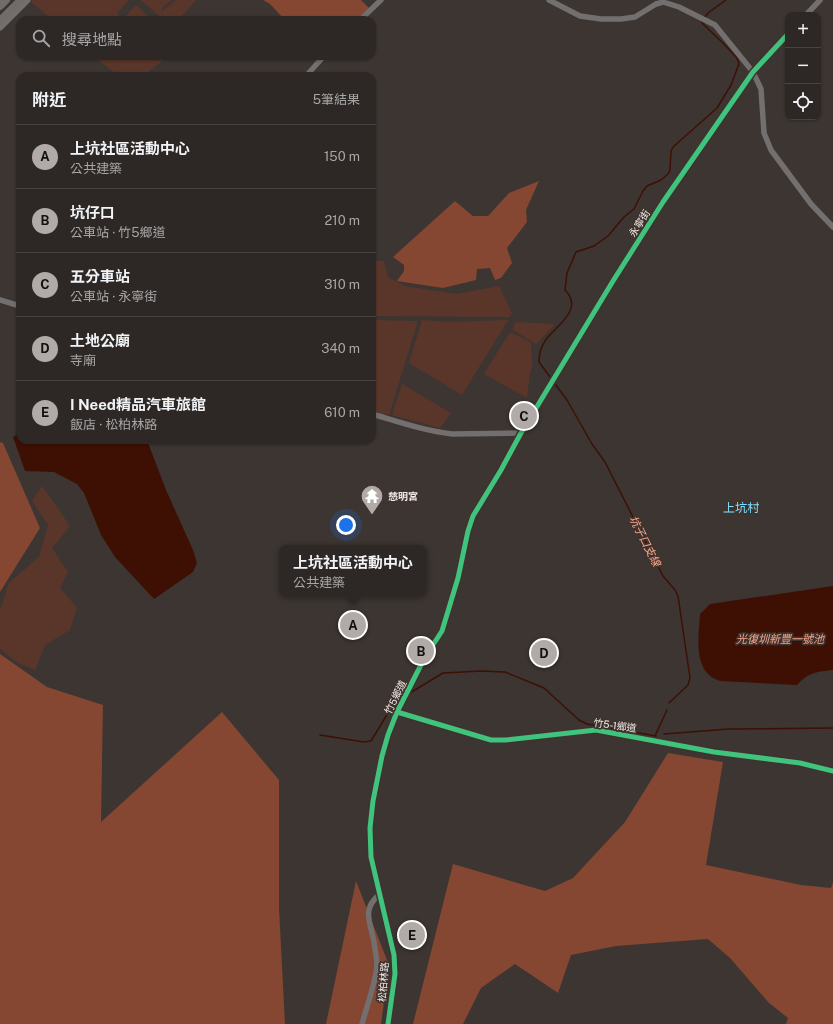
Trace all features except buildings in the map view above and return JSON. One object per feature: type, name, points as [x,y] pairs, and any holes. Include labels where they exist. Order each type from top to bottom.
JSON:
[{"type":"highway","points":[[0,6],[6,0]]},
{"type":"highway","points":[[0,14],[14,0]]},
{"type":"highway","points":[[0,21],[21,0]]},
{"type":"main road","points":[[0,27],[27,0]]},
{"type":"street","points":[[364,16],[381,0]]},
{"type":"street","points":[[549,0],[580,16],[601,19],[635,17],[656,4],[663,2],[679,7],[715,25],[753,72],[760,89],[764,133],[771,150],[811,204],[833,227]]},
{"type":"street","points":[[809,12],[820,0]]},
{"type":"street","name":"永寧街","points":[[521,433],[613,281],[663,202],[753,72],[785,37]]},
{"type":"street","points":[[310,72],[320,60]]},
{"type":"street","points":[[0,300],[16,305]]},
{"type":"street","points":[[376,415],[421,429],[448,434],[521,433]]},
{"type":"street","name":"竹5鄉道","points":[[379,895],[371,857],[370,828],[373,801],[382,756],[388,736],[397,712],[425,657],[442,631],[458,578],[468,531],[473,516],[501,470],[521,433]]},
{"type":"street","name":"竹5-1鄉道","points":[[397,712],[491,740],[506,740],[596,730],[714,752],[800,763],[833,771]]},
{"type":"street","points":[[362,1024],[377,966],[368,920],[369,909],[374,898],[379,895]]},
{"type":"street","name":"松柏林路","points":[[379,895],[394,955],[395,974],[388,1024]]},
{"type":"shaded area","points":[[33,0],[128,1],[117,13],[120,16],[48,16],[31,2]]},
{"type":"shaded area","points":[[140,0],[172,0],[163,7],[161,12],[176,0],[196,0],[182,16],[160,16]]},
{"type":"shaded area","points":[[263,0],[361,0],[369,8],[360,16],[281,16],[270,4]]},
{"type":"shaded area","points":[[136,5],[148,16],[126,16]]},
{"type":"shaded area","points":[[98,60],[163,60],[148,72],[114,72]]},
{"type":"shaded area","points":[[539,181],[526,210],[527,222],[507,248],[512,263],[501,278],[495,280],[490,268],[477,269],[476,280],[443,288],[397,281],[404,271],[404,265],[393,257],[455,201],[473,216],[488,216],[509,193]]},
{"type":"shaded area","points":[[376,261],[384,261],[388,277],[405,286],[456,294],[499,286],[512,313],[509,317],[376,316]]},
{"type":"shaded area","points":[[376,320],[418,321],[389,415],[376,412]]},
{"type":"shaded area","points":[[422,320],[451,322],[508,320],[462,395],[409,363]]},
{"type":"shaded area","points":[[516,322],[555,324],[536,344],[512,329]]},
{"type":"shaded area","points":[[510,332],[531,342],[532,365],[527,398],[484,374]]},
{"type":"shaded area","points":[[402,384],[451,413],[440,428],[392,415]]},
{"type":"shaded area","points":[[0,442],[3,443],[40,528],[0,592]]},
{"type":"shaded area","points":[[42,486],[70,526],[52,548],[68,572],[60,588],[77,608],[70,630],[45,645],[35,670],[18,663],[0,649],[0,610],[9,583],[39,557],[48,525],[32,501]]},
{"type":"shaded area","points":[[0,654],[47,687],[103,705],[101,822],[222,712],[279,780],[279,908],[285,1024],[0,1024]]},
{"type":"shaded area","points":[[668,753],[723,762],[706,865],[801,885],[831,888],[833,883],[833,1024],[786,1024],[788,1018],[769,1003],[730,958],[708,939],[616,946],[571,955],[558,993],[515,964],[481,988],[463,1024],[413,1024],[453,864],[545,891],[573,878],[625,822]]},
{"type":"shaded area","points":[[356,881],[389,965],[381,1024],[326,1024]]},
{"type":"water","points":[[16,435],[16,444],[149,444],[166,490],[193,550],[197,563],[193,572],[154,599],[115,557],[101,535],[84,493],[77,484],[54,472],[25,471],[13,437]]},
{"type":"water","name":"光復圳新豐一號池","points":[[833,586],[833,670],[813,673],[805,677],[797,685],[720,681],[710,676],[704,669],[698,646],[700,614],[710,604]]},
{"type":"waterway","name":"坑子口支線","points":[[705,17],[708,13],[726,0]]},
{"type":"waterway","name":"坑子口支線","points":[[550,377],[539,362],[540,354],[545,341],[561,324],[570,311],[572,304],[570,297],[565,290],[567,273],[576,252],[594,246],[608,236],[624,217],[634,209],[647,186],[661,180],[668,174],[670,170],[671,151],[673,147],[717,108],[731,85],[739,64],[737,58],[702,23],[703,21]]},
{"type":"waterway","name":"坑子口支線","points":[[555,384],[567,400],[592,444],[605,462],[663,576],[678,596],[690,678],[688,685],[669,703]]},
{"type":"waterway","points":[[410,693],[443,673],[481,671],[505,672],[544,688],[579,720],[587,724],[656,736]]},
{"type":"waterway","points":[[392,706],[399,700]]},
{"type":"waterway","name":"坑子口支線","points":[[655,736],[667,710]]},
{"type":"waterway","points":[[320,735],[364,742],[371,741],[388,713]]},
{"type":"waterway","points":[[664,734],[729,729],[833,728]]},
{"type":"cycle path","points":[[388,1024],[395,974],[394,955],[371,857],[370,828],[373,801],[382,756],[397,712],[425,657],[442,631],[458,578],[468,531],[473,516],[501,470],[521,433],[613,281],[663,202],[753,72],[785,37]]},
{"type":"cycle path","points":[[397,712],[491,740],[506,740],[596,730],[714,752],[800,763],[833,771]]},
{"type":"place","name":"五分車站","points":[[524,416]]},
{"type":"place","name":"慈明宮","points":[[372,516]]},
{"type":"place","name":"上坑社區活動中心","points":[[353,625]]},
{"type":"place","name":"坑仔口","points":[[421,651]]},
{"type":"place","name":"土地公廟","points":[[544,653]]},
{"type":"place","name":"I Need精品汽車旅館","points":[[412,935]]},
{"type":"district","name":"上坑村","points":[[741,508]]}]
